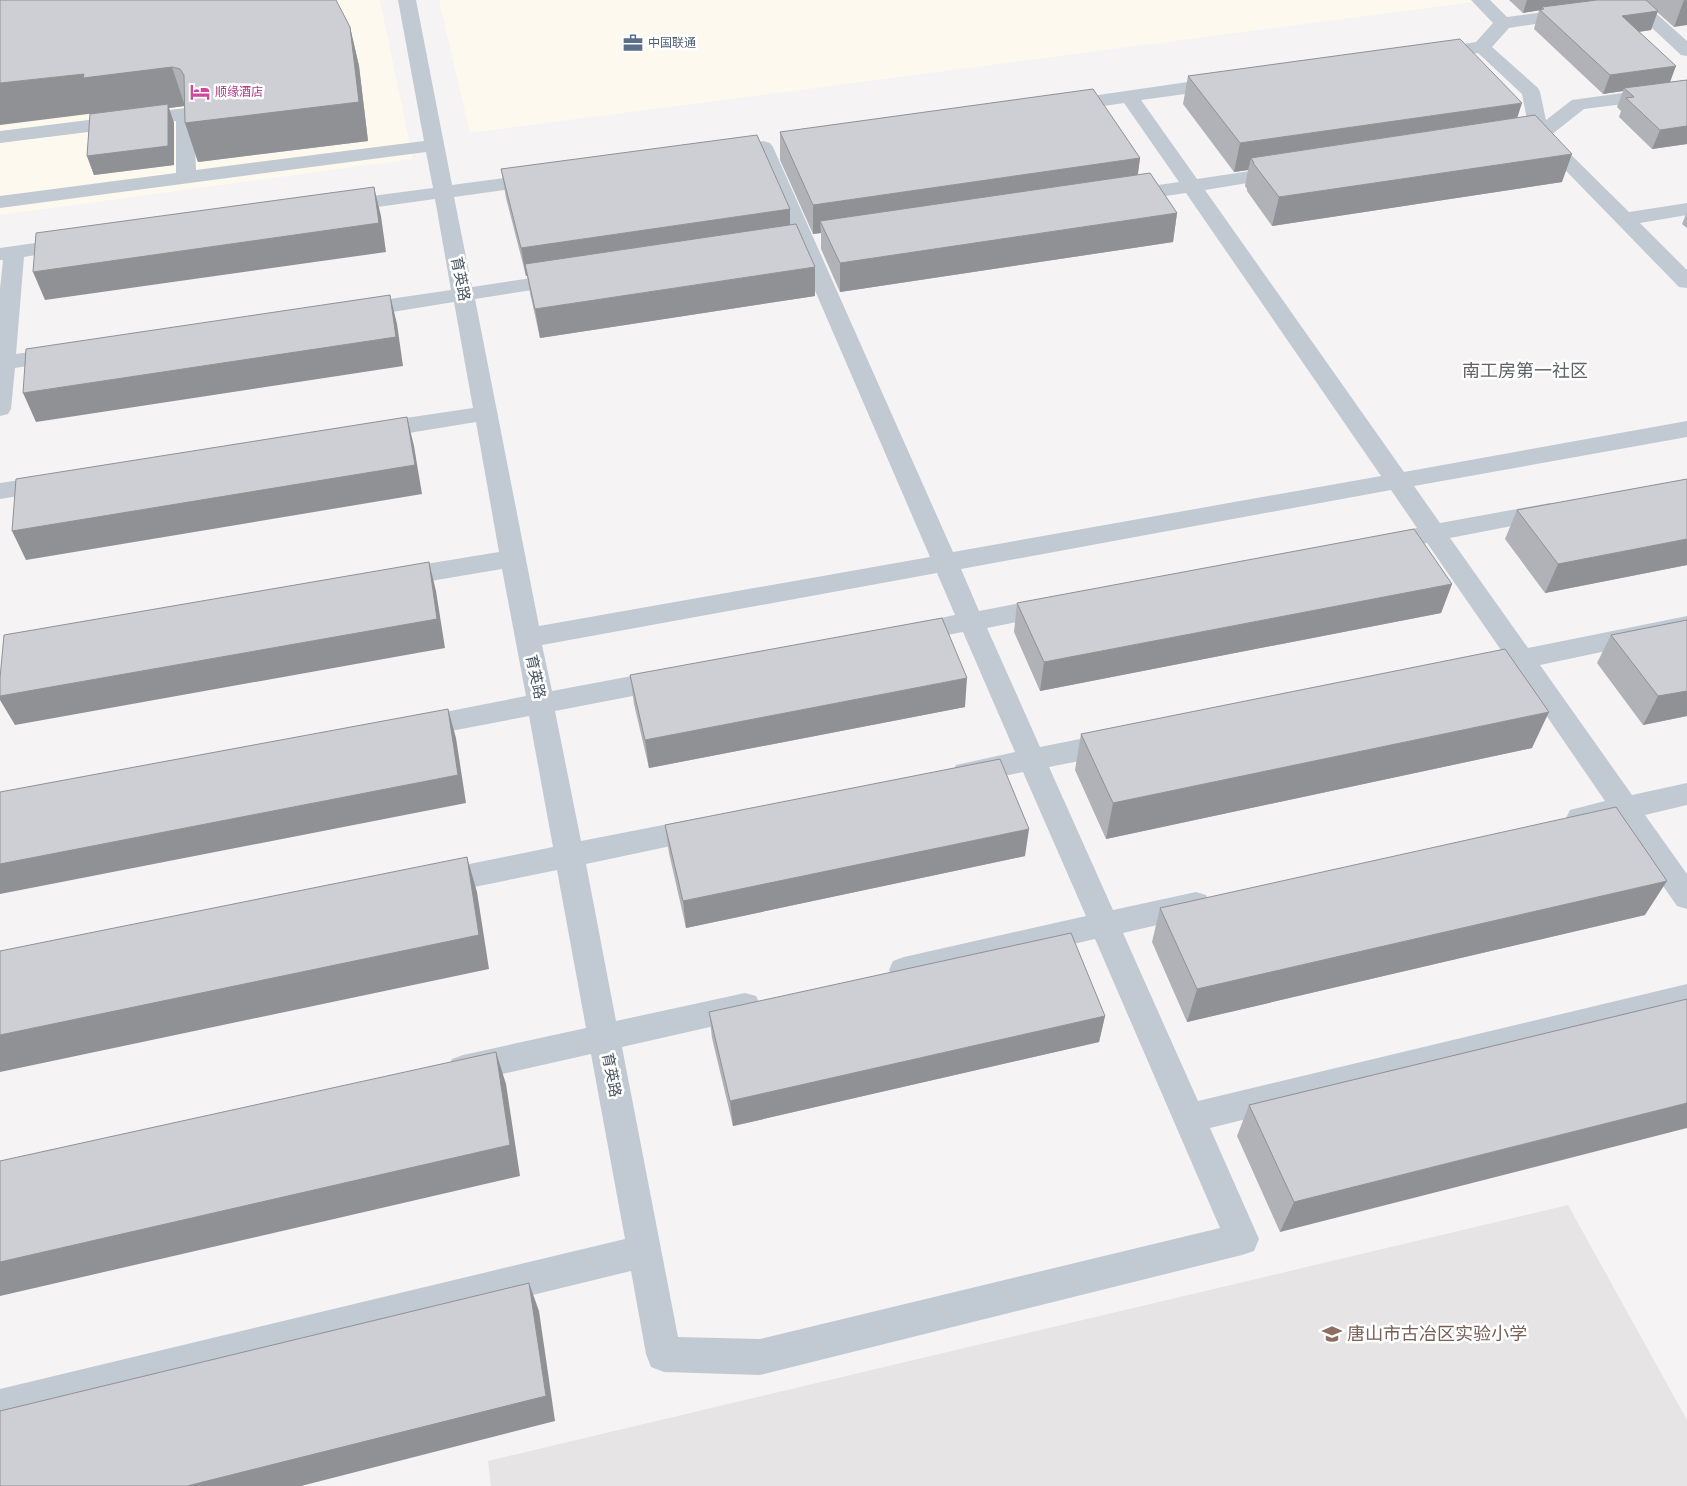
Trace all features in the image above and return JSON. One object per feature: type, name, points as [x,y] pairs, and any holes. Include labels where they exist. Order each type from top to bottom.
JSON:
[{"type":"street","name":"育英路","points":[[407,0],[664,1354],[760,1357],[1242,1239],[1190,1118]]},
{"type":"street","points":[[1480,0],[1503,23]]},
{"type":"street","points":[[1628,4],[1687,51]]},
{"type":"street","points":[[1414,57],[1482,47],[1503,23],[1588,11]]},
{"type":"street","points":[[1482,47],[1531,92],[1540,134],[1687,282]]},
{"type":"street","points":[[1050,107],[1237,81]]},
{"type":"street","points":[[1492,141],[1540,134],[1579,104],[1687,90]]},
{"type":"street","points":[[1129,96],[1687,897]]},
{"type":"street","points":[[0,137],[185,114],[186,178]]},
{"type":"street","points":[[0,202],[435,145]]},
{"type":"street","points":[[764,147],[1190,1118],[1687,997]]},
{"type":"street","points":[[1104,199],[1308,169]]},
{"type":"street","points":[[326,208],[560,176]]},
{"type":"street","points":[[1624,219],[1687,209]]},
{"type":"street","points":[[0,409],[7,253],[92,241]]},
{"type":"street","points":[[336,313],[580,277]]},
{"type":"street","points":[[2,363],[82,351]]},
{"type":"street","points":[[350,435],[486,413]]},
{"type":"street","points":[[527,638],[1687,429]]},
{"type":"street","points":[[0,491],[78,479]]},
{"type":"street","points":[[1354,548],[1570,507]]},
{"type":"street","points":[[368,583],[513,558]]},
{"type":"street","points":[[884,638],[1080,600]]},
{"type":"street","points":[[1453,673],[1687,625]]},
{"type":"street","points":[[386,733],[688,675]]},
{"type":"street","points":[[946,778],[1140,738]]},
{"type":"street","points":[[1558,823],[1687,794]]},
{"type":"street","points":[[406,889],[734,821]]},
{"type":"street","points":[[874,977],[1220,899]]},
{"type":"street","points":[[438,1075],[768,1001]]},
{"type":"street","points":[[0,1406],[645,1250]]},
{"type":"shaded area","name":"顺缘酒店","points":[[202,0],[380,0],[413,159],[0,215],[0,24]]},
{"type":"shaded area","points":[[439,0],[1472,0],[1474,2],[470,133]]},
{"type":"shaded area","name":"唐山市古冶区实验小学","points":[[1568,1205],[1687,1420],[1687,1486],[491,1486],[488,1461]]},
{"type":"building","points":[[0,0],[336,0],[350,27],[359,102],[185,123],[184,75],[180,69],[172,67],[83,78],[84,74],[0,83]]},
{"type":"building","points":[[1597,0],[1646,0],[1658,11],[1622,16],[1676,66],[1610,75],[1540,10],[1544,9],[1542,7]]},
{"type":"building","points":[[1460,39],[1522,103],[1240,143],[1188,76]]},
{"type":"building","points":[[1687,80],[1687,126],[1660,130],[1626,98],[1634,97],[1624,88]]},
{"type":"building","points":[[1093,89],[1140,158],[813,205],[780,132]]},
{"type":"building","points":[[168,104],[168,146],[87,156],[90,114]]},
{"type":"building","points":[[1535,115],[1572,154],[1279,197],[1251,158]]},
{"type":"building","points":[[757,135],[790,209],[521,248],[501,169]]},
{"type":"building","points":[[1150,173],[1177,213],[840,263],[820,221]]},
{"type":"building","points":[[374,187],[379,223],[33,272],[36,233]]},
{"type":"building","points":[[796,224],[815,267],[535,309],[525,264]]},
{"type":"building","points":[[390,295],[396,337],[23,393],[26,349]]},
{"type":"building","points":[[407,417],[415,465],[12,531],[16,479]]},
{"type":"building","points":[[1687,479],[1687,539],[1558,564],[1517,510]]},
{"type":"building","points":[[1414,529],[1452,584],[1044,662],[1017,603]]},
{"type":"building","points":[[429,562],[437,619],[0,696],[4,635]]},
{"type":"building","points":[[942,618],[967,678],[645,740],[630,675]]},
{"type":"building","points":[[1687,620],[1687,691],[1658,696],[1611,635]]},
{"type":"building","points":[[1505,649],[1549,712],[1113,803],[1081,734]]},
{"type":"building","points":[[448,709],[458,775],[0,864],[0,792]]},
{"type":"building","points":[[1000,759],[1029,829],[683,901],[665,825]]},
{"type":"building","points":[[1616,807],[1667,881],[1197,989],[1160,908]]},
{"type":"building","points":[[467,857],[479,935],[0,1035],[0,951]]},
{"type":"building","points":[[1071,933],[1105,1016],[730,1101],[709,1012]]},
{"type":"building","points":[[1687,999],[1687,1103],[1294,1202],[1249,1105]]},
{"type":"building","points":[[496,1052],[510,1145],[0,1262],[0,1161]]},
{"type":"building","points":[[529,1283],[546,1396],[187,1486],[0,1486],[0,1411]]},
{"type":"place","name":"中国联通","points":[[633,43]]},
{"type":"place","name":"顺缘酒店","points":[[200,92]]},
{"type":"place","name":"唐山市古冶区实验小学","points":[[1332,1334]]},
{"type":"district","name":"南工房第一社区","points":[[1525,371]]}]
